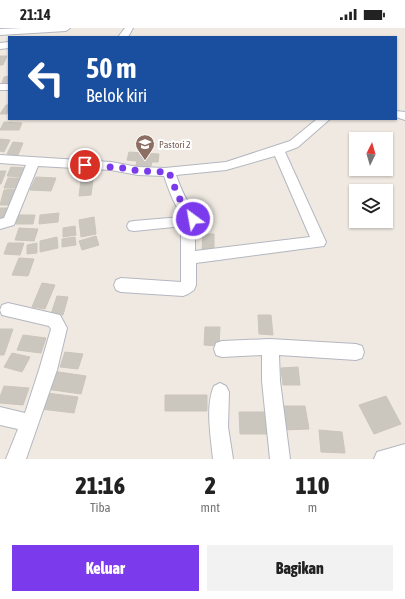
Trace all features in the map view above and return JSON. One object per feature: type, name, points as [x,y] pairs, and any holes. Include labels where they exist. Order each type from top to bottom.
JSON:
[{"type":"street","points":[[0,32],[66,28]]},
{"type":"street","points":[[0,159],[111,166],[138,171],[169,172],[226,166],[294,144],[323,120]]},
{"type":"street","points":[[188,258],[319,242],[278,150]]},
{"type":"street","points":[[0,224],[9,221],[34,161]]},
{"type":"street","points":[[121,285],[183,289],[189,285],[186,221],[169,172]]},
{"type":"street","points":[[134,226],[186,221]]},
{"type":"street","points":[[8,310],[54,320],[59,328],[48,370],[16,459]]},
{"type":"street","points":[[222,348],[270,347],[356,352]]},
{"type":"street","points":[[270,347],[271,381],[280,459]]},
{"type":"street","points":[[220,392],[219,427],[223,459]]},
{"type":"street","points":[[0,416],[30,423]]},
{"type":"street","points":[[384,459],[405,453]]},
{"type":"building","points":[[0,56],[7,56],[3,65],[0,65]]},
{"type":"building","points":[[8,76],[8,86],[1,86],[4,77]]},
{"type":"building","points":[[6,105],[8,105],[7,114],[0,114]]},
{"type":"building","points":[[4,122],[22,123],[19,130],[0,130]]},
{"type":"building","points":[[0,139],[10,140],[4,152],[0,151]]},
{"type":"building","points":[[13,142],[23,143],[18,155],[7,154]]},
{"type":"building","name":"Pastori 2","points":[[129,152],[159,154],[158,162],[152,162],[150,170],[135,169],[137,161],[127,160]]},
{"type":"building","points":[[11,167],[27,168],[24,177],[7,176]]},
{"type":"building","points":[[0,171],[6,171],[1,184],[0,184]]},
{"type":"building","points":[[36,177],[56,178],[51,191],[30,190]]},
{"type":"building","points":[[8,178],[22,178],[18,188],[4,188]]},
{"type":"building","points":[[81,180],[93,180],[91,195],[79,196]]},
{"type":"building","points":[[18,189],[15,205],[0,205],[4,190]]},
{"type":"building","points":[[0,208],[7,208],[3,221],[0,222]]},
{"type":"building","points":[[59,213],[58,222],[39,224],[40,215]]},
{"type":"building","points":[[18,215],[35,215],[33,224],[16,224]]},
{"type":"building","points":[[94,217],[96,234],[81,237],[79,220]]},
{"type":"building","points":[[75,226],[76,235],[63,237],[63,228]]},
{"type":"building","points":[[19,228],[38,229],[34,241],[15,240]]},
{"type":"building","points":[[203,234],[214,234],[214,251],[202,250]]},
{"type":"building","points":[[96,236],[99,245],[82,250],[79,241]]},
{"type":"building","points":[[57,237],[58,248],[40,252],[40,241]]},
{"type":"building","points":[[75,237],[76,245],[62,247],[62,239]]},
{"type":"building","points":[[8,243],[24,243],[20,255],[4,254]]},
{"type":"building","points":[[37,243],[37,253],[27,254],[27,245]]},
{"type":"building","points":[[19,258],[34,259],[28,276],[12,275]]},
{"type":"building","points":[[42,283],[55,285],[45,309],[32,307]]},
{"type":"building","points":[[57,296],[68,297],[63,315],[51,314]]},
{"type":"building","points":[[258,315],[271,315],[273,335],[259,334]]},
{"type":"building","points":[[205,327],[220,327],[219,346],[204,345]]},
{"type":"building","points":[[0,329],[13,329],[4,355],[0,355]]},
{"type":"building","points":[[23,335],[46,338],[41,353],[17,350]]},
{"type":"building","points":[[65,352],[83,354],[78,369],[60,367]]},
{"type":"building","points":[[12,353],[30,357],[22,372],[4,367]]},
{"type":"building","points":[[298,367],[300,385],[283,385],[281,368]]},
{"type":"building","points":[[52,371],[86,376],[81,394],[46,389]]},
{"type":"building","points":[[4,386],[29,388],[23,405],[0,403],[0,397]]},
{"type":"building","points":[[47,393],[78,397],[74,413],[41,409]]},
{"type":"building","points":[[165,395],[207,395],[207,411],[165,411]]},
{"type":"building","points":[[386,396],[401,424],[374,434],[359,405]]},
{"type":"building","points":[[279,406],[305,406],[309,429],[282,430]]},
{"type":"building","points":[[239,412],[270,412],[272,434],[240,434]]},
{"type":"building","points":[[319,430],[342,432],[345,453],[321,452]]},
{"type":"place","name":"Pastori 2","points":[[145,161]]},
{"type":"route","points":[[85,165],[111,166],[138,171],[169,172],[175,189],[187,212],[193,216],[193,219]]}]
